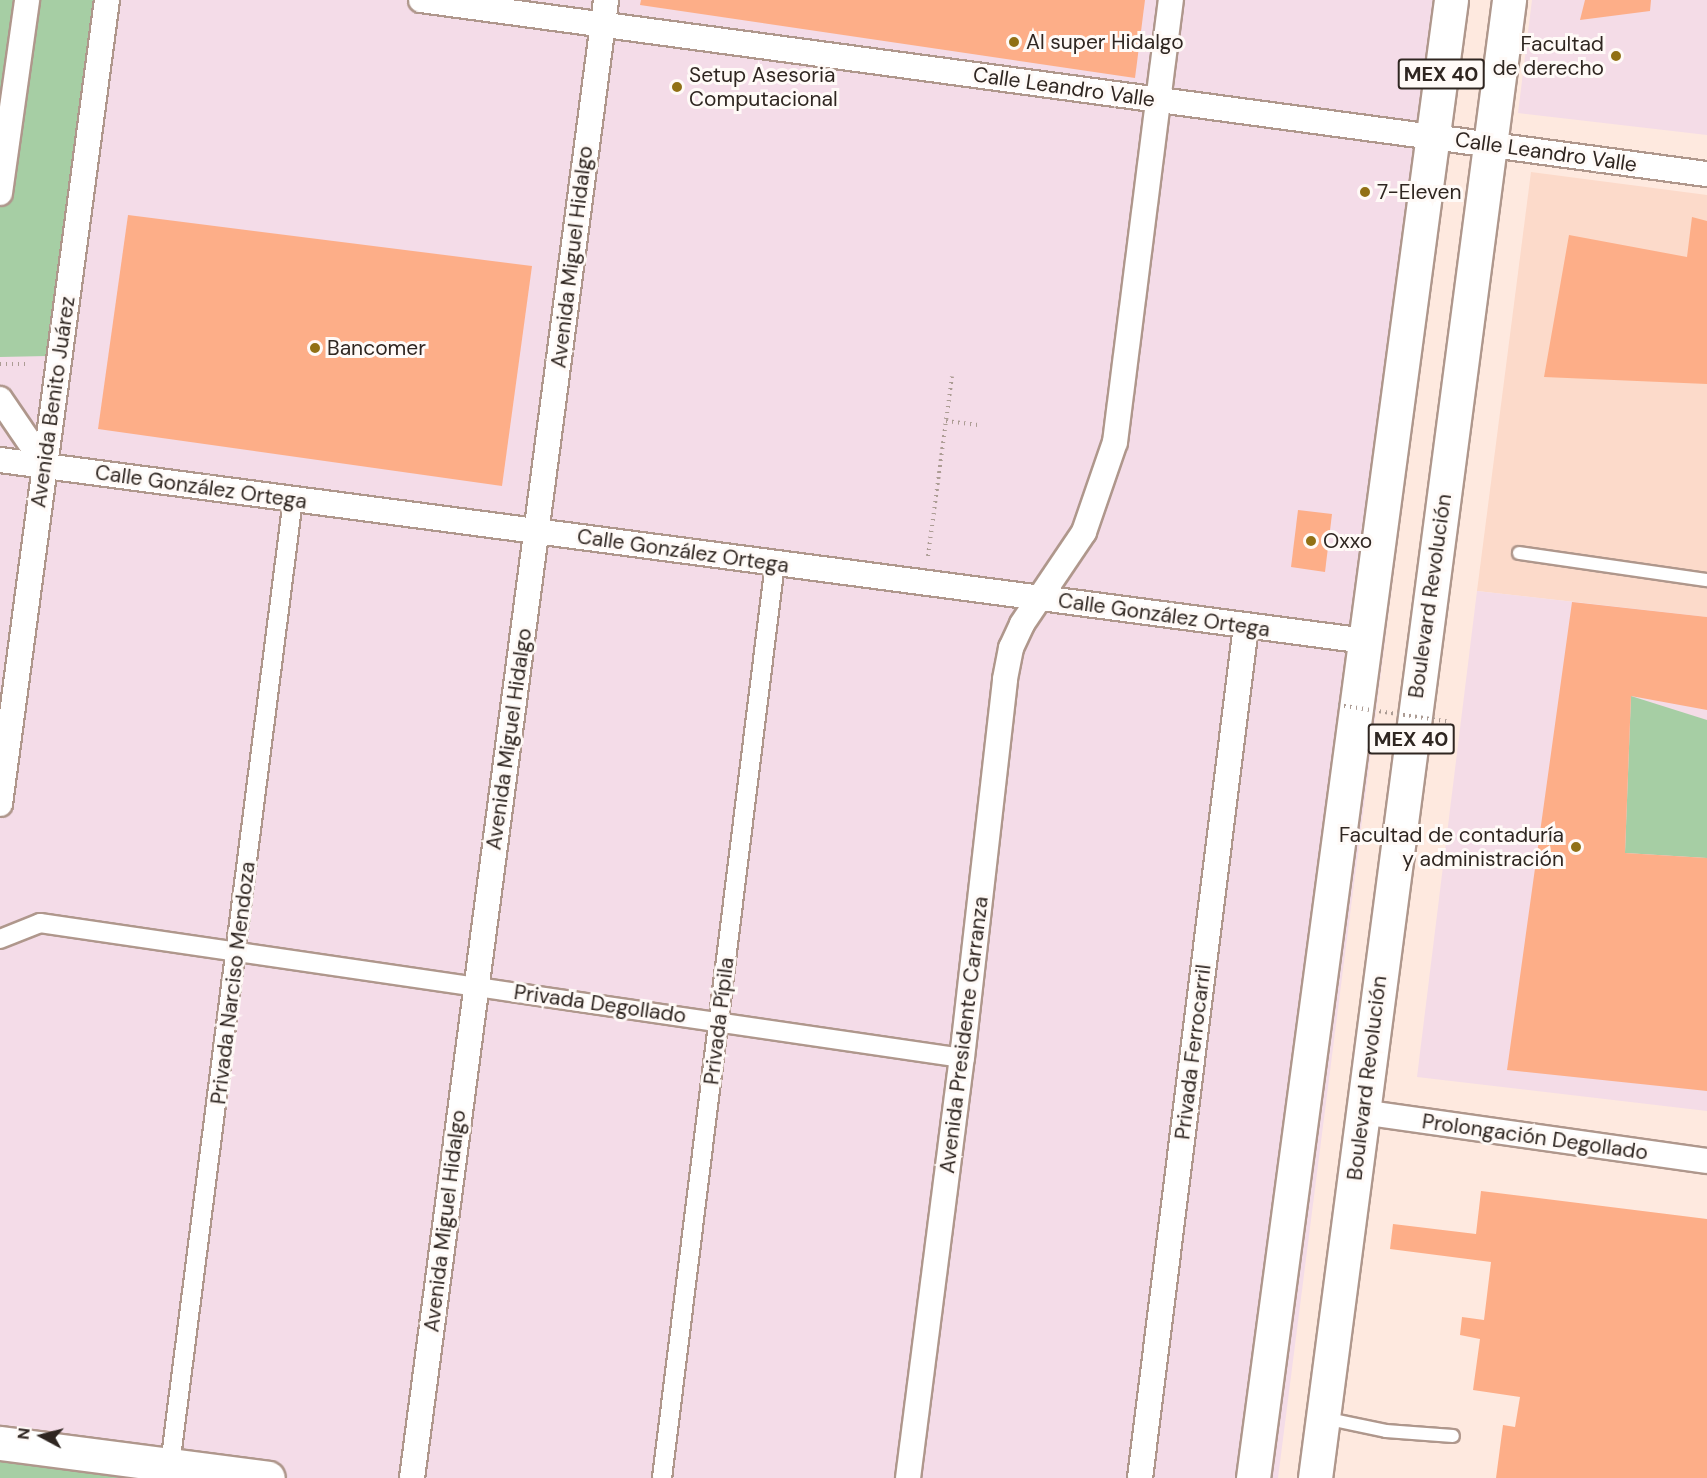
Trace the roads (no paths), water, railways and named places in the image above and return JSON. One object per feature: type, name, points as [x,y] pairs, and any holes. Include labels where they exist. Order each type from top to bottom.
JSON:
[{"type":"main road","name":"MEX 40","points":[[1253,1478],[1451,0]]},
{"type":"main road","name":"Boulevard Revolución","points":[[1315,1478],[1509,0]]},
{"type":"main road","points":[[0,1443],[268,1478]]},
{"type":"street","points":[[0,193],[27,0]]},
{"type":"street","name":"Avenida Benito Juárez","points":[[0,804],[107,0]]},
{"type":"street","name":"Calle Leandro Valle","points":[[421,0],[1707,174]]},
{"type":"street","name":"Avenida Miguel Hidalgo","points":[[412,1478],[606,0]]},
{"type":"street","name":"Avenida Presidente Carranza","points":[[908,1478],[962,1058],[1005,679],[1011,648],[1039,598],[1084,532],[1115,442],[1171,0]]},
{"type":"street","points":[[0,399],[45,465]]},
{"type":"street","name":"Calle González Ortega","points":[[0,460],[1365,641]]},
{"type":"street","name":"Privada Narciso Mendoza","points":[[170,1465],[238,951],[293,500]]},
{"type":"street","name":"Privada Pípila","points":[[662,1478],[775,563]]},
{"type":"street","name":"Privada Ferrocarril","points":[[1140,1478],[1246,626]]},
{"type":"street","name":"Privada Degollado","points":[[0,939],[40,923],[962,1058]]},
{"type":"street","name":"Prolongación Degollado","points":[[1362,1112],[1707,1161]]},
{"type":"lane","points":[[1519,553],[1707,580]]},
{"type":"lane","points":[[1323,1418],[1386,1431],[1453,1436]]},
{"type":"place","name":"Al super Hidalgo","points":[[1014,42]]},
{"type":"place","name":"Facultad de derecho","points":[[1616,56]]},
{"type":"place","name":"Setup Asesoria Computacional","points":[[677,87]]},
{"type":"place","name":"7-Eleven","points":[[1365,192]]},
{"type":"place","name":"Bancomer","points":[[315,348]]},
{"type":"place","name":"Oxxo","points":[[1311,541]]},
{"type":"place","name":"Facultad de contaduría y administración","points":[[1576,847]]}]
